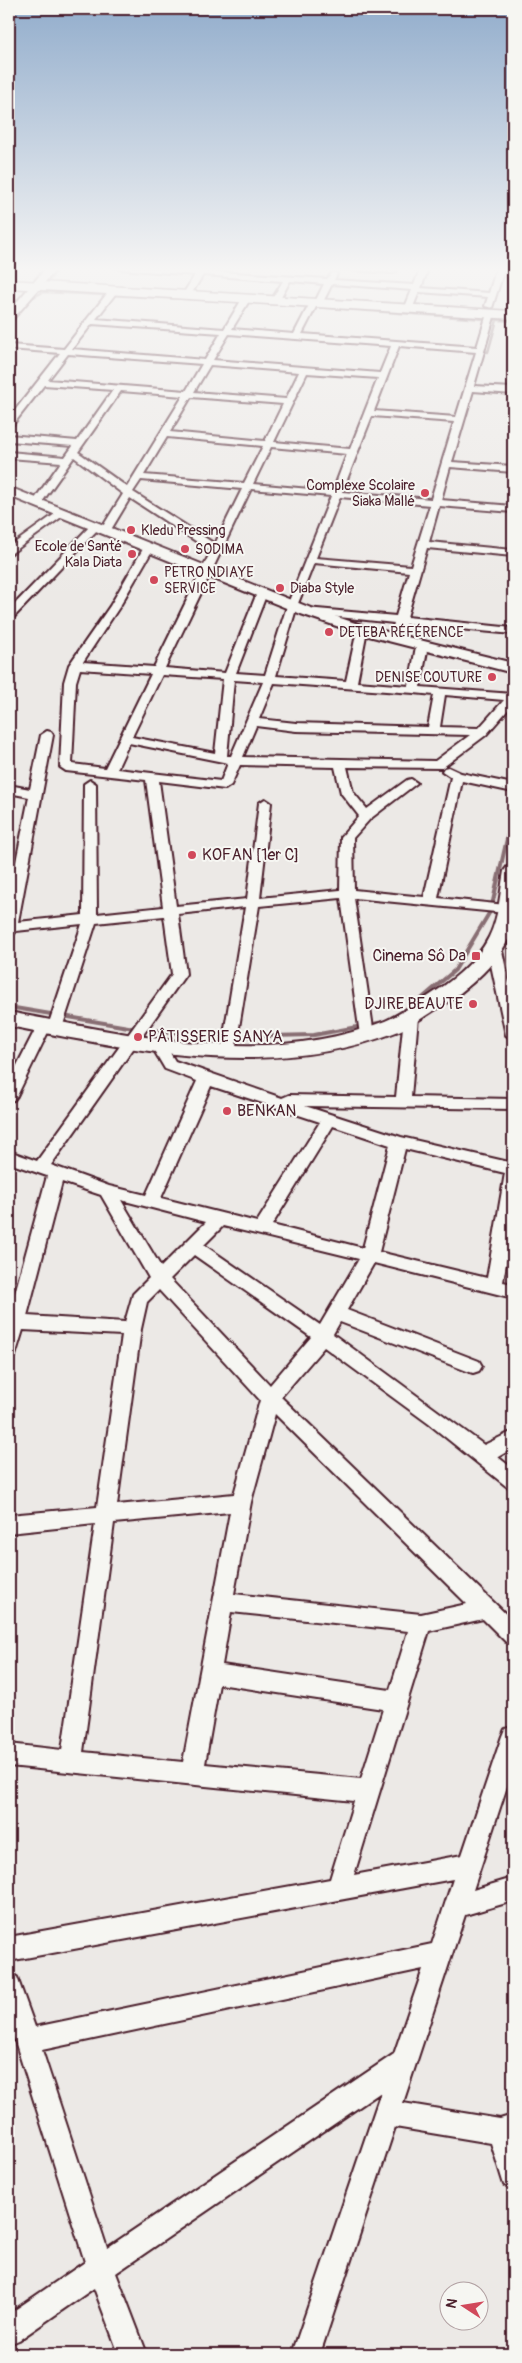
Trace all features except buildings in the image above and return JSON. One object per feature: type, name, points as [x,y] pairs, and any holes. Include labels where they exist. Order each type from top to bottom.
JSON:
[{"type":"main road","points":[[9,491],[148,549],[306,611],[362,630],[513,668]]},
{"type":"main road","points":[[9,1019],[159,1046],[228,1052],[291,1051],[342,1044],[423,1011],[461,983],[482,964],[502,939],[513,871]]},
{"type":"street","points":[[10,422],[46,377]]},
{"type":"street","points":[[9,616],[100,529],[138,477],[198,377]]},
{"type":"street","points":[[109,772],[300,377]]},
{"type":"street","points":[[148,549],[116,606],[75,665],[70,682],[66,767],[225,785],[270,679],[292,606],[382,377]]},
{"type":"street","points":[[395,638],[472,377]]},
{"type":"street","points":[[42,382],[288,402]]},
{"type":"street","points":[[37,503],[118,388]]},
{"type":"street","points":[[469,388],[513,391]]},
{"type":"street","points":[[368,413],[460,420]]},
{"type":"street","points":[[164,434],[353,452]]},
{"type":"street","points":[[9,438],[73,452],[128,492],[217,550]]},
{"type":"street","points":[[9,455],[73,452]]},
{"type":"street","points":[[448,464],[513,469]]},
{"type":"street","points":[[138,477],[513,509]]},
{"type":"street","points":[[9,552],[62,513]]},
{"type":"street","points":[[9,538],[23,541]]},
{"type":"street","points":[[423,544],[513,553]]},
{"type":"street","points":[[310,560],[416,570]]},
{"type":"street","points":[[221,758],[229,676],[262,594]]},
{"type":"street","points":[[306,611],[513,631]]},
{"type":"street","points":[[351,685],[362,630]]},
{"type":"street","points":[[414,690],[422,646]]},
{"type":"street","points":[[75,665],[513,697]]},
{"type":"street","points":[[434,731],[440,692]]},
{"type":"street","points":[[438,765],[482,732],[513,697]]},
{"type":"street","points":[[252,722],[296,727],[482,732]]},
{"type":"street","points":[[47,735],[11,909],[9,929],[347,893],[506,909]]},
{"type":"street","points":[[125,739],[236,761],[438,765],[458,776],[513,788]]},
{"type":"street","points":[[340,764],[347,793],[366,816]]},
{"type":"street","points":[[430,902],[458,776]]},
{"type":"street","points":[[9,1351],[12,1323],[48,1171],[131,1041],[179,974],[152,777]]},
{"type":"street","points":[[367,1035],[347,893],[347,837],[366,816],[410,783]]},
{"type":"street","points":[[9,1096],[50,1027],[90,919],[90,784]]},
{"type":"street","points":[[9,789],[35,794]]},
{"type":"street","points":[[228,1052],[253,902],[265,803]]},
{"type":"street","points":[[502,939],[513,1035]]},
{"type":"street","points":[[403,1101],[411,1017]]},
{"type":"street","points":[[159,1046],[170,1065],[206,1079],[399,1142],[513,1170],[494,1286]]},
{"type":"street","points":[[151,1202],[206,1079]]},
{"type":"street","points":[[272,1100],[513,1104]]},
{"type":"street","points":[[261,1229],[330,1118]]},
{"type":"street","points":[[192,1773],[241,1502],[270,1398],[323,1336],[370,1255],[399,1142]]},
{"type":"street","points":[[9,1157],[107,1191],[513,1291]]},
{"type":"street","points":[[107,1191],[159,1279],[270,1398],[513,1635]]},
{"type":"street","points":[[71,1761],[132,1330],[139,1299],[219,1218]]},
{"type":"street","points":[[192,1245],[323,1336],[484,1456],[513,1480]]},
{"type":"street","points":[[336,1313],[473,1366]]},
{"type":"street","points":[[12,1323],[132,1330]]},
{"type":"street","points":[[484,1456],[513,1439]]},
{"type":"street","points":[[9,1524],[241,1502]]},
{"type":"street","points":[[223,1602],[420,1623],[487,1610]]},
{"type":"street","points":[[338,1889],[420,1623]]},
{"type":"street","points":[[210,1673],[396,1701]]},
{"type":"street","points":[[306,2354],[513,1736]]},
{"type":"street","points":[[9,1755],[368,1790]]},
{"type":"street","points":[[9,1949],[470,1865]]},
{"type":"street","points":[[456,1906],[513,1890]]},
{"type":"street","points":[[27,2041],[440,1954]]},
{"type":"street","points":[[9,1985],[100,2267],[133,2354]]},
{"type":"street","points":[[9,2330],[404,2062]]},
{"type":"street","points":[[386,2113],[506,2130],[513,2176]]},
{"type":"waterway","points":[[412,1007],[455,970],[491,910],[513,812]]},
{"type":"waterway","points":[[9,1007],[134,1028],[220,1037],[314,1035],[389,1021]]},
{"type":"place","name":"Complexe Scolaire Siaka Mallé","points":[[425,493]]},
{"type":"place","name":"Kledu Pressing","points":[[131,530]]},
{"type":"place","name":"SODIMA","points":[[185,549]]},
{"type":"place","name":"Ecole de Santé Kala Diata","points":[[132,554]]},
{"type":"place","name":"PETRO NDIAYE SERVICE","points":[[154,580]]},
{"type":"place","name":"Diaba Style","points":[[280,588]]},
{"type":"place","name":"DETEBA RÉFÉRENCE","points":[[329,632]]},
{"type":"place","name":"DENISE COUTURE","points":[[492,677]]},
{"type":"place","name":"KOFAN [1er C]","points":[[192,855]]},
{"type":"place","name":"Cinema Sô Da","points":[[476,956]]},
{"type":"place","name":"DJIRE BEAUTE","points":[[473,1004]]},
{"type":"place","name":"PÂTISSERIE SANYA","points":[[138,1037]]},
{"type":"place","name":"BENKAN","points":[[227,1111]]}]
